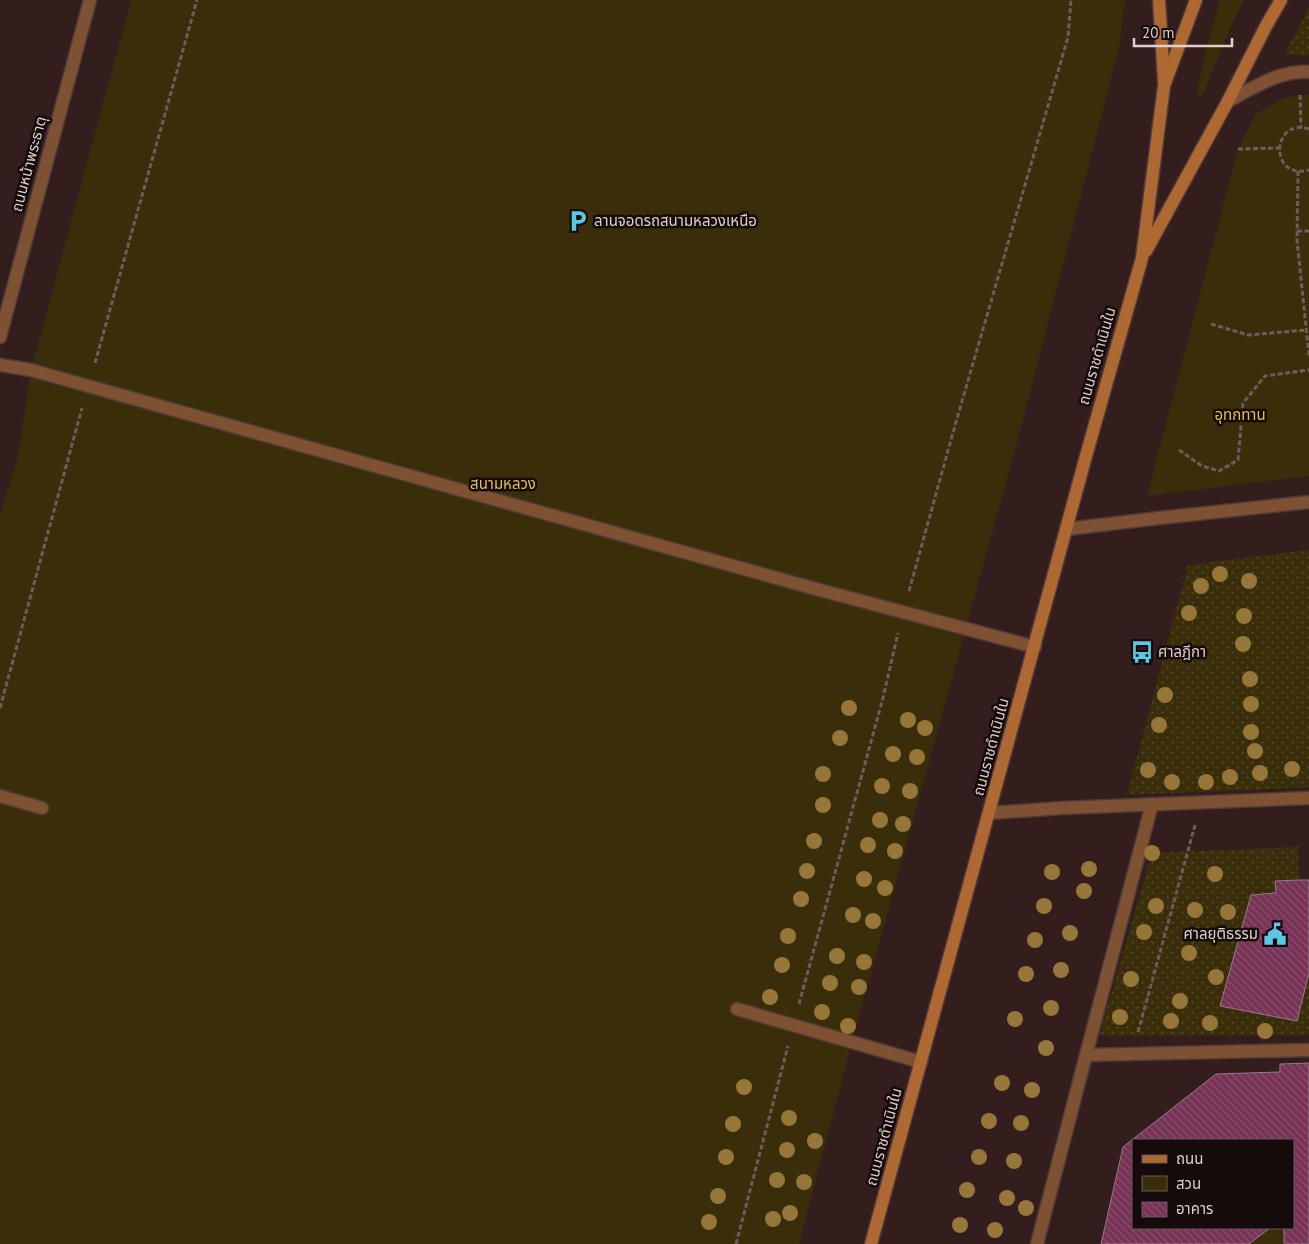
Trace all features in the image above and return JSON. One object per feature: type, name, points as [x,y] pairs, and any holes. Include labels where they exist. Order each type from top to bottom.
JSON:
[{"type":"main road","points":[[1159,0],[1164,86]]},
{"type":"main road","name":"ถนนราชดำเนินใน","points":[[871,1244],[1142,258],[1164,86],[1196,0]]},
{"type":"main road","name":"ถนนราชดำเนินใน","points":[[1142,258],[1281,0]]},
{"type":"street","name":"ถนนหน้าพระธาตุ","points":[[0,337],[90,0]]},
{"type":"street","points":[[1228,101],[1266,81],[1287,74],[1309,72]]},
{"type":"street","points":[[0,365],[31,370],[903,613],[1035,647]]},
{"type":"street","points":[[1067,529],[1309,502]]},
{"type":"street","points":[[0,796],[42,808]]},
{"type":"street","points":[[989,813],[1062,808],[1309,798]]},
{"type":"street","points":[[1037,1244],[1152,804]]},
{"type":"street","points":[[737,1009],[921,1062]]},
{"type":"street","points":[[1086,1055],[1309,1050]]},
{"type":"path","points":[[0,708],[196,0]]},
{"type":"path","points":[[736,1244],[883,698],[903,613],[959,412],[1068,37],[1071,0]]},
{"type":"path","points":[[1300,95],[1301,128]]},
{"type":"path","points":[[1309,129],[1297,128],[1290,131],[1280,141],[1279,148],[1282,162],[1288,167],[1301,172],[1309,170]]},
{"type":"path","points":[[1238,149],[1279,148]]},
{"type":"path","points":[[1298,171],[1297,240],[1309,356]]},
{"type":"path","points":[[1297,232],[1309,231]]},
{"type":"path","points":[[1211,324],[1248,335],[1306,330]]},
{"type":"path","points":[[1179,450],[1202,466],[1219,471],[1238,460],[1243,403],[1266,376],[1309,370]]},
{"type":"path","points":[[1132,1054],[1201,802]]},
{"type":"green space","name":"สนามหลวง","points":[[131,0],[1125,0],[1119,48],[1018,439],[852,1042],[799,1244],[0,1244],[0,515],[19,452],[31,370]]},
{"type":"green space","points":[[1220,0],[1244,0],[1230,28],[1204,92],[1201,96],[1198,96],[1206,50]]},
{"type":"green space","points":[[1309,8],[1309,55],[1288,54],[1286,51]]},
{"type":"green space","name":"อุทกทาน","points":[[1309,95],[1309,476],[1147,496],[1238,149],[1256,114],[1281,99]]},
{"type":"green space","points":[[1309,550],[1309,787],[1127,795],[1188,565]]},
{"type":"green space","points":[[1298,847],[1299,880],[1309,880],[1309,1035],[1099,1036],[1152,853]]},
{"type":"green space","points":[[1269,1229],[1284,1229],[1284,1244],[1249,1244]]},
{"type":"building","name":"ศาลยุติธรรม","points":[[1309,880],[1309,973],[1297,1021],[1220,1006],[1251,895],[1276,893],[1275,881]]},
{"type":"building","points":[[1309,1063],[1309,1244],[1284,1244],[1284,1229],[1294,1229],[1294,1139],[1133,1139],[1216,1074],[1280,1072],[1280,1064]]},
{"type":"building","points":[[1132,1140],[1132,1229],[1269,1229],[1249,1244],[1101,1244],[1123,1147]]},
{"type":"place","name":"ลานจอดรถสนามหลวงเหนือ","points":[[578,221]]},
{"type":"place","name":"ศาลฎีกา","points":[[1142,652]]},
{"type":"place","name":"ศาลยุติธรรม","points":[[1275,934]]}]
